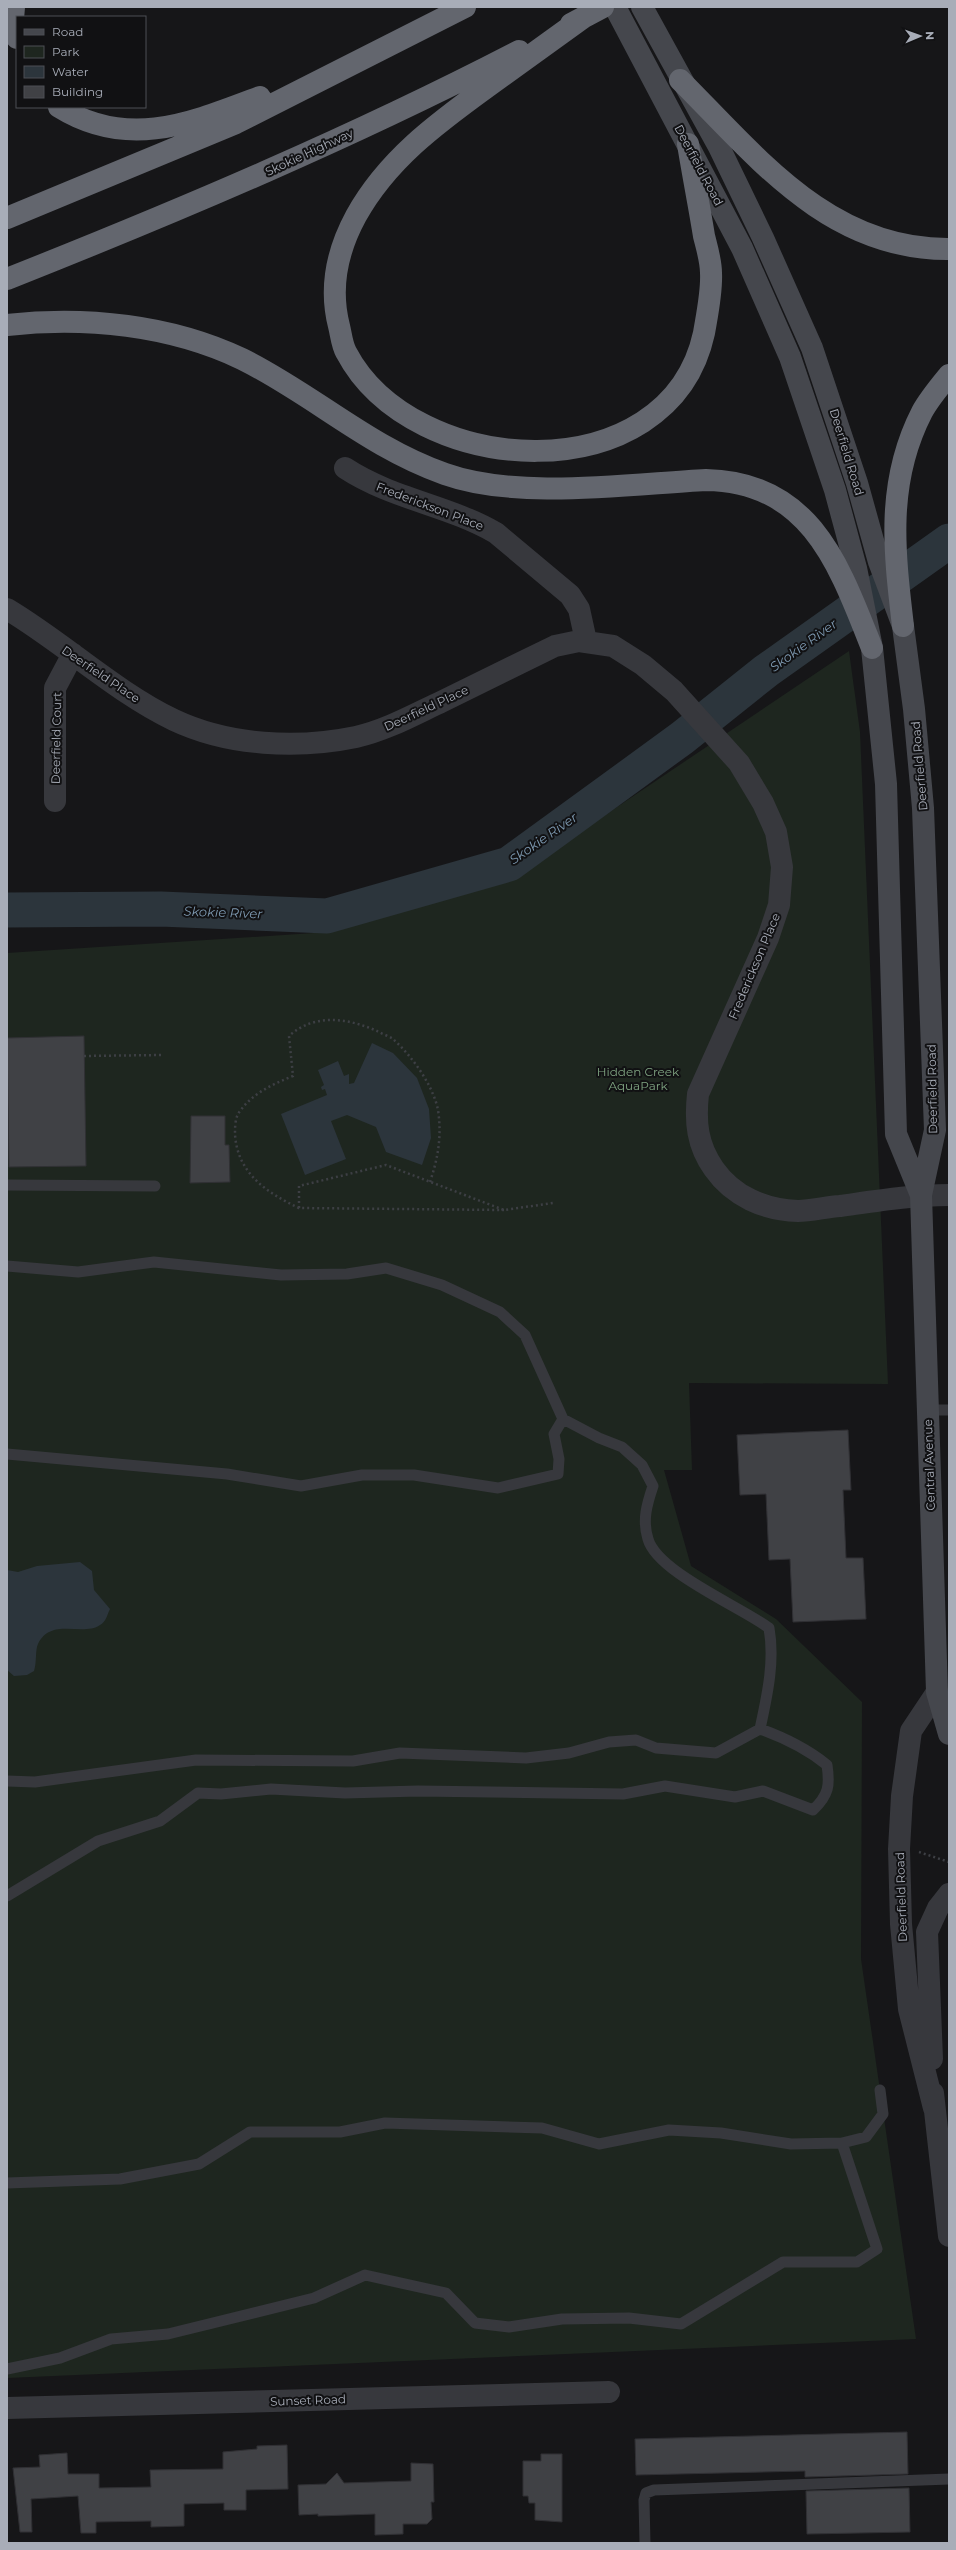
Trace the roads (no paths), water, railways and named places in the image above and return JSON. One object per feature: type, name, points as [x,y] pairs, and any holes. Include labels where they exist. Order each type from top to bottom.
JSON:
[{"type":"highway","points":[[14,7],[13,19],[16,33]]},
{"type":"highway","points":[[7,218],[236,123],[383,50],[465,7]]},
{"type":"highway","points":[[594,12],[444,117],[386,172],[354,218],[338,258],[334,275],[334,306],[345,351],[370,387],[399,412],[432,430],[470,442],[500,448],[547,450],[576,447],[606,441],[636,427],[650,417],[682,384],[703,334],[711,273],[688,144]]},
{"type":"highway","name":"Skokie Highway","points":[[7,279],[143,225],[304,155],[463,80],[594,12]]},
{"type":"highway","points":[[61,108],[79,119],[104,128],[150,130],[166,128],[206,118],[383,50]]},
{"type":"highway","points":[[680,80],[774,174],[821,211],[874,238],[924,249],[949,249]]},
{"type":"highway","points":[[7,325],[65,322],[115,324],[162,331],[209,345],[243,360],[289,387],[388,450],[446,475],[492,486],[544,489],[706,480],[727,480],[749,484],[786,504],[803,518],[828,549],[850,593],[872,648]]},
{"type":"highway","points":[[903,626],[894,535],[896,505],[903,460],[923,411],[949,375]]},
{"type":"main road","name":"Deerfield Road","points":[[615,7],[742,248],[790,358],[833,484],[856,568],[872,648],[886,784],[896,1134],[921,1195]]},
{"type":"main road","name":"Deerfield Road","points":[[642,7],[680,80],[723,154],[812,348],[857,483],[879,562],[903,626],[914,709],[922,808],[935,1130],[921,1195]]},
{"type":"main road","name":"Central Avenue","points":[[921,1195],[937,1692],[949,1734]]},
{"type":"street","name":"Frederickson Place","points":[[345,468],[365,481],[400,496],[483,525],[496,533],[570,595],[579,609],[586,640],[612,646],[643,665],[674,691],[739,763],[763,803],[776,832],[782,867],[779,905],[768,938],[698,1094],[696,1114],[697,1133],[705,1156],[723,1182],[744,1198],[769,1206],[798,1211],[921,1195],[949,1195]]},
{"type":"street","name":"Deerfield Place","points":[[7,609],[149,706],[200,731],[251,741],[312,743],[357,736],[394,724],[555,646],[586,640]]},
{"type":"street","name":"Deerfield Court","points":[[56,801],[56,688],[73,654]]},
{"type":"street","name":"Deerfield Road","points":[[934,2108],[909,2009],[901,1924],[899,1850],[902,1796],[911,1731],[937,1692]]},
{"type":"street","name":"Deerfield Road","points":[[949,1894],[938,1908],[927,1932],[934,2108],[949,2236]]},
{"type":"street","name":"Sunset Road","points":[[7,2408],[610,2392]]},
{"type":"lane","points":[[7,1185],[154,1186]]},
{"type":"lane","points":[[7,1266],[78,1272],[154,1262],[281,1275],[346,1274],[386,1268],[442,1285],[500,1312],[526,1335],[563,1418],[599,1438],[622,1447],[642,1465],[653,1486],[645,1509],[648,1541],[660,1557],[682,1576],[754,1617],[769,1628],[772,1645],[769,1690],[760,1729],[716,1753],[656,1748],[636,1740],[609,1742],[569,1753],[526,1758],[400,1753],[353,1761],[196,1760],[36,1782],[7,1781]]},
{"type":"lane","points":[[928,1410],[949,1410]]},
{"type":"lane","points":[[7,1454],[227,1474],[301,1486],[362,1475],[414,1474],[498,1488],[558,1474],[559,1459],[554,1434],[563,1418]]},
{"type":"lane","points":[[7,1896],[98,1841],[160,1821],[198,1794],[221,1794],[271,1789],[345,1793],[418,1791],[623,1794],[665,1786],[735,1797],[763,1791],[813,1810],[821,1802],[830,1785],[826,1765],[799,1745],[760,1729]]},
{"type":"lane","points":[[7,2183],[120,2179],[199,2164],[250,2132],[340,2132],[385,2123],[542,2128],[599,2144],[669,2130],[721,2133],[791,2144],[842,2143],[866,2137],[883,2114],[880,2090]]},
{"type":"lane","points":[[7,2369],[60,2358],[112,2339],[168,2334],[314,2298],[364,2275],[446,2293],[475,2323],[509,2327],[562,2320],[629,2318],[681,2324],[783,2262],[857,2262],[877,2249],[842,2143]]},
{"type":"lane","points":[[645,2543],[644,2500],[646,2493],[654,2490],[949,2479]]},
{"type":"water","points":[[372,1043],[393,1053],[417,1078],[429,1109],[431,1138],[422,1165],[386,1152],[376,1127],[347,1115],[331,1121],[346,1159],[305,1175],[281,1114],[327,1095],[325,1089],[322,1090],[321,1087],[324,1085],[318,1070],[338,1061],[344,1076],[349,1074],[349,1084],[354,1083]]},
{"type":"water","points":[[80,1562],[92,1571],[94,1590],[110,1609],[105,1620],[102,1624],[93,1628],[59,1629],[51,1631],[44,1636],[38,1644],[34,1671],[27,1675],[14,1676],[7,1670],[7,1570],[18,1572],[37,1566]]},
{"type":"waterway","name":"Skokie River","points":[[7,910],[161,909],[327,916],[509,864],[682,738],[766,671],[949,541]]},
{"type":"park label","name":"Hidden Creek AquaPark","points":[[638,1078]]}]
